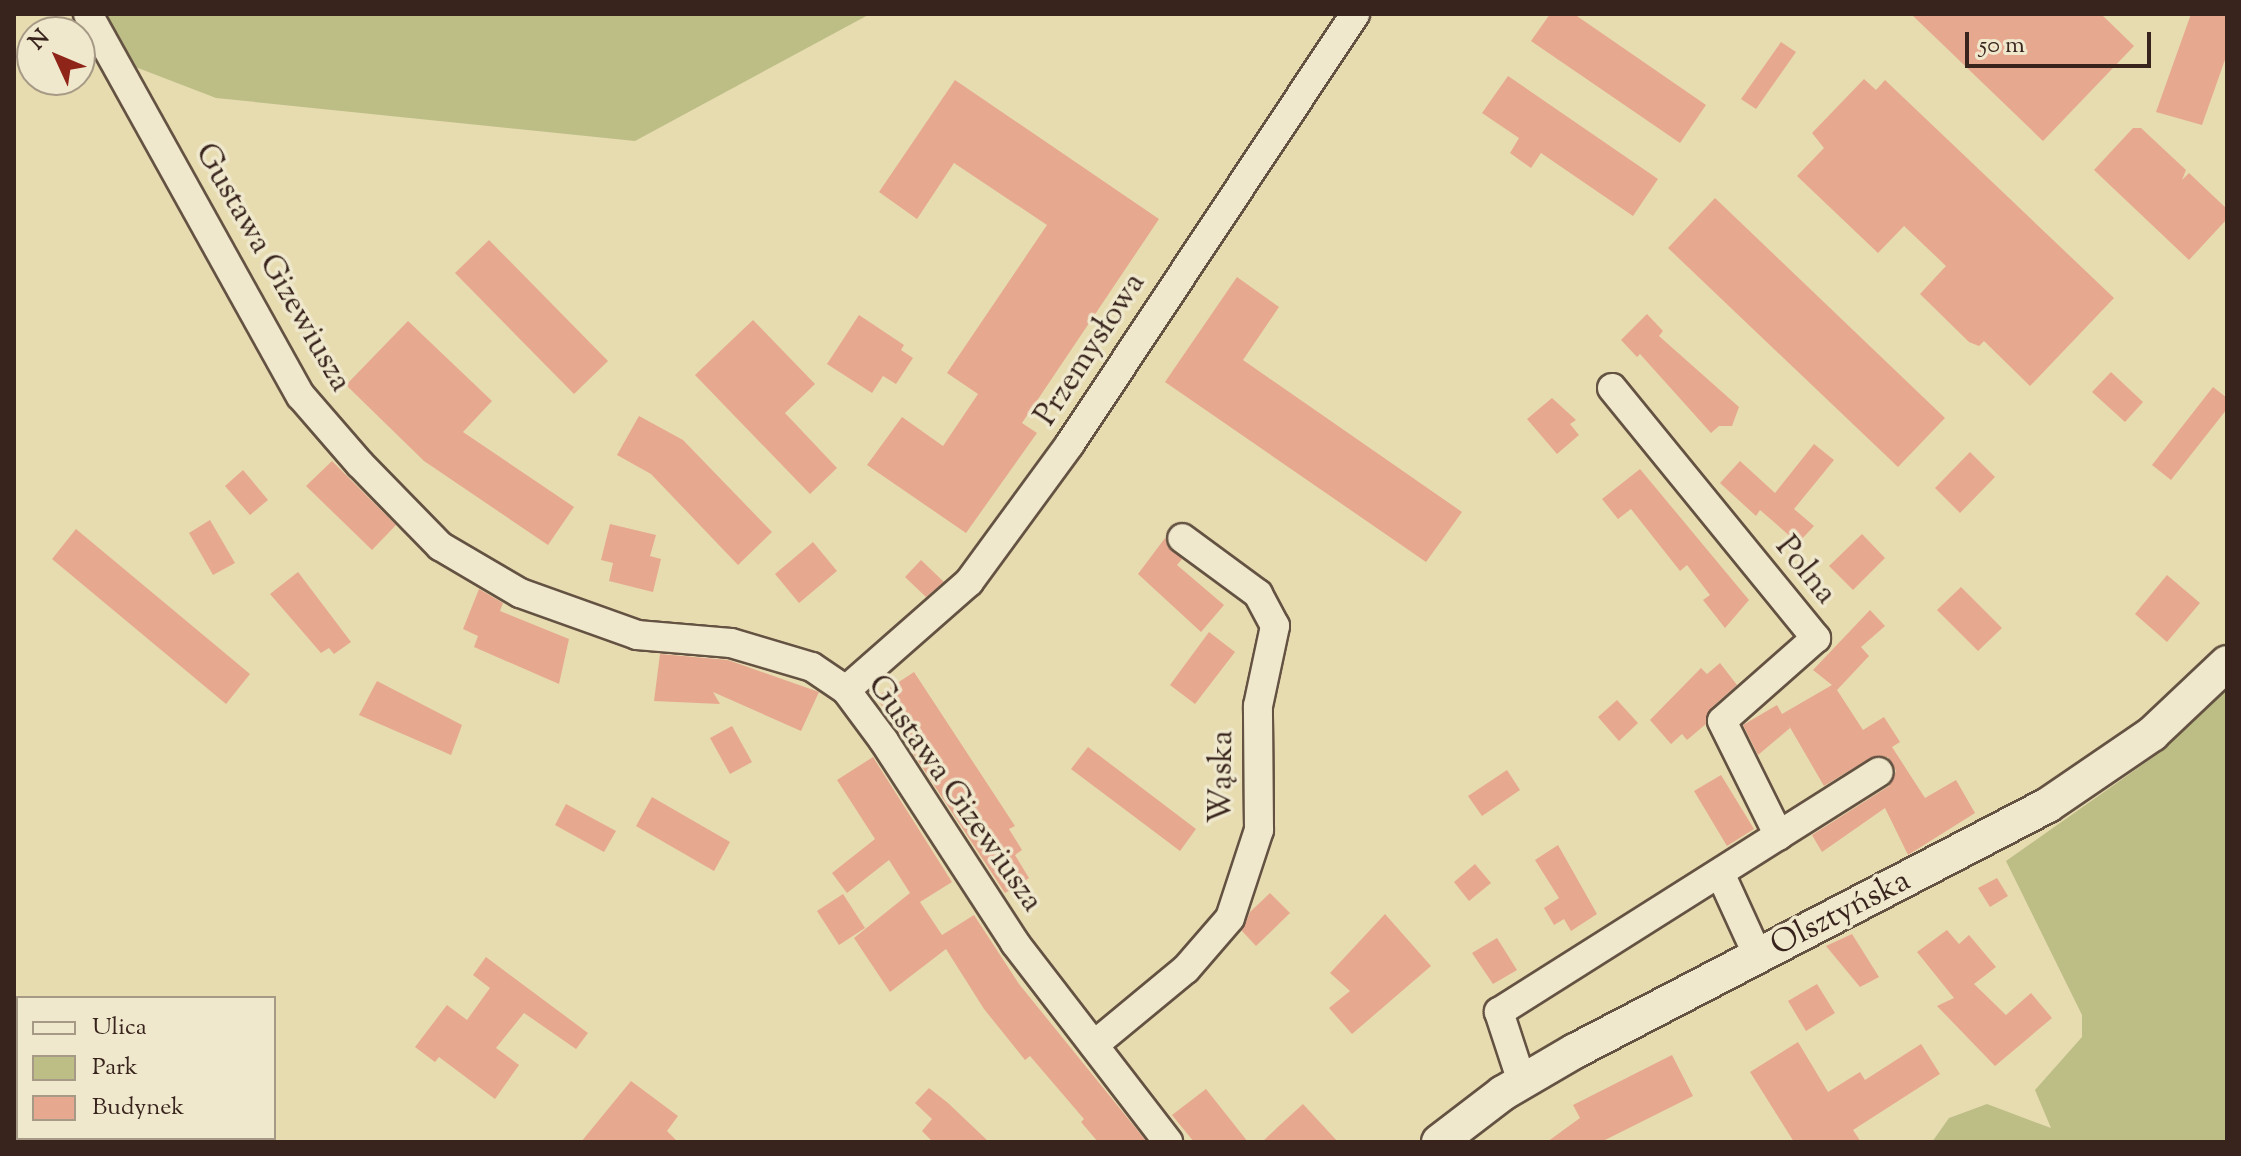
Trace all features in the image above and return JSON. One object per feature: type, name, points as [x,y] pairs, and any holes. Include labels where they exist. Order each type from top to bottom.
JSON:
[{"type":"street","name":"Gustawa Gizewiusza","points":[[88,14],[301,396],[440,546],[520,593],[637,635],[731,643],[812,667],[846,690],[884,741],[1015,943],[1168,1142]]},
{"type":"street","name":"Przemysłowa","points":[[846,690],[969,582],[1070,444],[1355,14]]},
{"type":"street","name":"Polna","points":[[1612,388],[1816,638],[1722,721],[1779,836]]},
{"type":"street","name":"Wąska","points":[[1094,1045],[1186,969],[1230,918],[1259,830],[1258,706],[1275,626],[1258,594],[1182,538]]},
{"type":"street","name":"Olsztyńska","points":[[1439,1142],[1522,1082],[1758,956],[1973,847],[2099,774],[2183,708],[2227,663]]},
{"type":"street","points":[[1522,1082],[1499,1012],[1879,772]]},
{"type":"street","points":[[1720,873],[1758,956]]},
{"type":"green space","points":[[870,14],[635,141],[216,98],[112,58],[96,29],[96,16],[89,16]]},
{"type":"green space","points":[[2227,682],[2227,1142],[1932,1142],[1949,1118],[1987,1104],[2051,1128],[2035,1090],[2082,1037],[2082,1015],[2006,861],[2162,751]]},
{"type":"building","points":[[1550,14],[1574,14],[1706,105],[1680,143],[1531,41]]},
{"type":"building","points":[[1911,14],[2101,14],[2134,46],[2043,141]]},
{"type":"building","points":[[2191,14],[2227,14],[2227,54],[2202,125],[2156,112]]},
{"type":"building","points":[[1781,42],[1796,52],[1756,109],[1741,99]]},
{"type":"building","points":[[1508,76],[1658,179],[1633,216],[1541,153],[1531,168],[1510,153],[1519,138],[1482,113]]},
{"type":"building","points":[[1864,79],[1876,90],[1885,80],[2114,298],[2030,386],[1984,341],[1979,346],[1969,342],[1920,294],[1946,266],[1904,226],[1878,253],[1797,176],[1824,148],[1812,133]]},
{"type":"building","points":[[955,80],[1159,219],[1022,423],[1037,433],[966,533],[867,465],[902,417],[943,446],[978,394],[947,373],[1047,225],[954,163],[917,219],[879,192]]},
{"type":"building","points":[[2133,128],[2141,128],[2186,170],[2182,180],[2189,173],[2227,209],[2227,219],[2189,260],[2094,170]]},
{"type":"building","points":[[1715,198],[1945,418],[1898,467],[1668,248]]},
{"type":"building","points":[[489,240],[608,361],[574,394],[455,273]]},
{"type":"building","points":[[1237,277],[1279,307],[1243,360],[1462,512],[1426,562],[1165,382]]},
{"type":"building","points":[[1647,314],[1663,331],[1659,336],[1739,407],[1732,426],[1719,426],[1711,433],[1640,354],[1637,357],[1621,340]]},
{"type":"building","points":[[859,315],[904,345],[901,350],[913,358],[896,384],[883,376],[872,393],[827,364]]},
{"type":"building","points":[[753,320],[815,384],[785,413],[837,468],[810,494],[695,375]]},
{"type":"building","points":[[408,321],[492,401],[463,432],[574,507],[548,545],[424,461],[346,385]]},
{"type":"building","points":[[2111,372],[2143,402],[2125,422],[2092,392]]},
{"type":"building","points":[[2213,387],[2227,398],[2227,409],[2171,480],[2152,465]]},
{"type":"building","points":[[1552,398],[1576,420],[1570,424],[1579,435],[1557,454],[1527,419]]},
{"type":"building","points":[[639,416],[683,440],[772,532],[738,565],[651,474],[617,455]]},
{"type":"building","points":[[1814,444],[1834,460],[1794,509],[1814,526],[1798,543],[1760,510],[1756,516],[1720,483],[1740,461],[1775,493]]},
{"type":"building","points":[[1970,452],[1995,477],[1960,513],[1935,488]]},
{"type":"building","points":[[332,461],[396,525],[372,550],[306,486]]},
{"type":"building","points":[[1640,469],[1749,600],[1725,628],[1703,600],[1710,595],[1687,565],[1680,571],[1631,509],[1618,519],[1602,499]]},
{"type":"building","points":[[243,470],[268,500],[250,515],[225,486]]},
{"type":"building","points":[[210,520],[235,563],[213,575],[189,533]]},
{"type":"building","points":[[610,524],[656,535],[650,556],[661,559],[653,592],[609,581],[613,563],[601,560]]},
{"type":"building","points":[[76,529],[250,674],[226,704],[52,559]]},
{"type":"building","points":[[1862,534],[1885,558],[1853,590],[1829,566]]},
{"type":"building","points":[[1165,538],[1182,559],[1177,565],[1224,605],[1201,632],[1138,574]]},
{"type":"building","points":[[813,542],[837,571],[799,603],[775,574]]},
{"type":"building","points":[[921,560],[944,582],[926,597],[905,577]]},
{"type":"building","points":[[298,572],[351,642],[334,654],[329,648],[321,653],[270,594]]},
{"type":"building","points":[[2167,575],[2200,603],[2167,642],[2135,614]]},
{"type":"building","points":[[1961,587],[2002,628],[1978,651],[1937,610]]},
{"type":"building","points":[[479,589],[503,603],[500,611],[569,639],[559,684],[474,647],[478,636],[463,629]]},
{"type":"building","points":[[1870,610],[1885,626],[1861,647],[1869,656],[1837,690],[1863,730],[1884,717],[1900,742],[1892,747],[1925,798],[1956,780],[1975,813],[1908,855],[1885,808],[1822,852],[1812,835],[1889,786],[1896,771],[1888,757],[1870,758],[1824,786],[1788,724],[1790,728],[1758,755],[1743,725],[1777,705],[1782,714],[1832,685],[1813,670]]},
{"type":"building","points":[[1209,632],[1235,652],[1195,704],[1170,685]]},
{"type":"building","points":[[660,654],[728,660],[819,692],[801,731],[713,692],[720,704],[654,701]]},
{"type":"building","points":[[1720,663],[1737,685],[1711,708],[1706,724],[1687,740],[1682,734],[1671,744],[1650,720],[1701,668],[1707,674]]},
{"type":"building","points":[[914,672],[1015,826],[1009,829],[1022,850],[1015,855],[1029,878],[1005,893],[876,697]]},
{"type":"building","points":[[377,681],[462,725],[451,755],[359,715]]},
{"type":"building","points":[[1617,700],[1638,723],[1619,741],[1598,717]]},
{"type":"building","points":[[732,726],[752,762],[730,774],[710,738]]},
{"type":"building","points":[[1088,747],[1196,829],[1180,851],[1071,769]]},
{"type":"building","points":[[873,757],[952,882],[920,902],[942,935],[974,915],[1019,984],[1147,1142],[1098,1142],[1081,1122],[1084,1119],[1030,1056],[1025,1060],[984,1009],[946,949],[890,992],[854,938],[910,893],[889,860],[847,893],[832,873],[875,839],[837,780]]},
{"type":"building","points":[[1507,770],[1520,790],[1482,816],[1468,796]]},
{"type":"building","points":[[1721,775],[1754,829],[1727,846],[1694,791]]},
{"type":"building","points":[[652,797],[730,842],[714,871],[636,826]]},
{"type":"building","points":[[566,804],[616,831],[604,852],[555,825]]},
{"type":"building","points":[[1558,845],[1597,914],[1571,931],[1564,919],[1554,925],[1544,908],[1559,898],[1535,860]]},
{"type":"building","points":[[1475,864],[1491,883],[1469,901],[1454,882]]},
{"type":"building","points":[[1997,878],[2008,896],[1990,907],[1978,888]]},
{"type":"building","points":[[1270,893],[1290,913],[1256,946],[1242,931],[1250,912]]},
{"type":"building","points":[[843,894],[865,928],[839,945],[817,911]]},
{"type":"building","points":[[1385,914],[1431,966],[1352,1034],[1329,1008],[1350,991],[1330,973]]},
{"type":"building","points":[[1947,930],[1959,944],[1969,935],[1996,967],[1974,984],[2006,1015],[2031,993],[2052,1018],[1995,1066],[1937,1006],[1954,998],[1917,952]]},
{"type":"building","points":[[1852,934],[1879,977],[1860,987],[1826,946]]},
{"type":"building","points":[[1497,938],[1517,970],[1493,984],[1472,953]]},
{"type":"building","points":[[486,957],[588,1033],[576,1049],[524,1013],[496,1048],[519,1065],[495,1099],[439,1057],[435,1062],[415,1047],[447,1005],[467,1020],[490,988],[473,975]]},
{"type":"building","points":[[1817,984],[1835,1013],[1806,1031],[1788,1001]]},
{"type":"building","points":[[1798,1042],[1828,1092],[1860,1072],[1865,1080],[1921,1044],[1940,1074],[1853,1130],[1861,1142],[1794,1142],[1750,1072]]},
{"type":"building","points":[[1672,1055],[1693,1096],[1601,1142],[1547,1142],[1580,1118],[1573,1105]]},
{"type":"building","points":[[631,1081],[678,1116],[667,1131],[678,1142],[581,1142]]},
{"type":"building","points":[[929,1088],[989,1142],[933,1142],[922,1131],[932,1119],[915,1103]]},
{"type":"building","points":[[1206,1089],[1248,1142],[1194,1142],[1172,1115]]},
{"type":"building","points":[[1303,1104],[1338,1142],[1262,1142],[1280,1125]]}]
